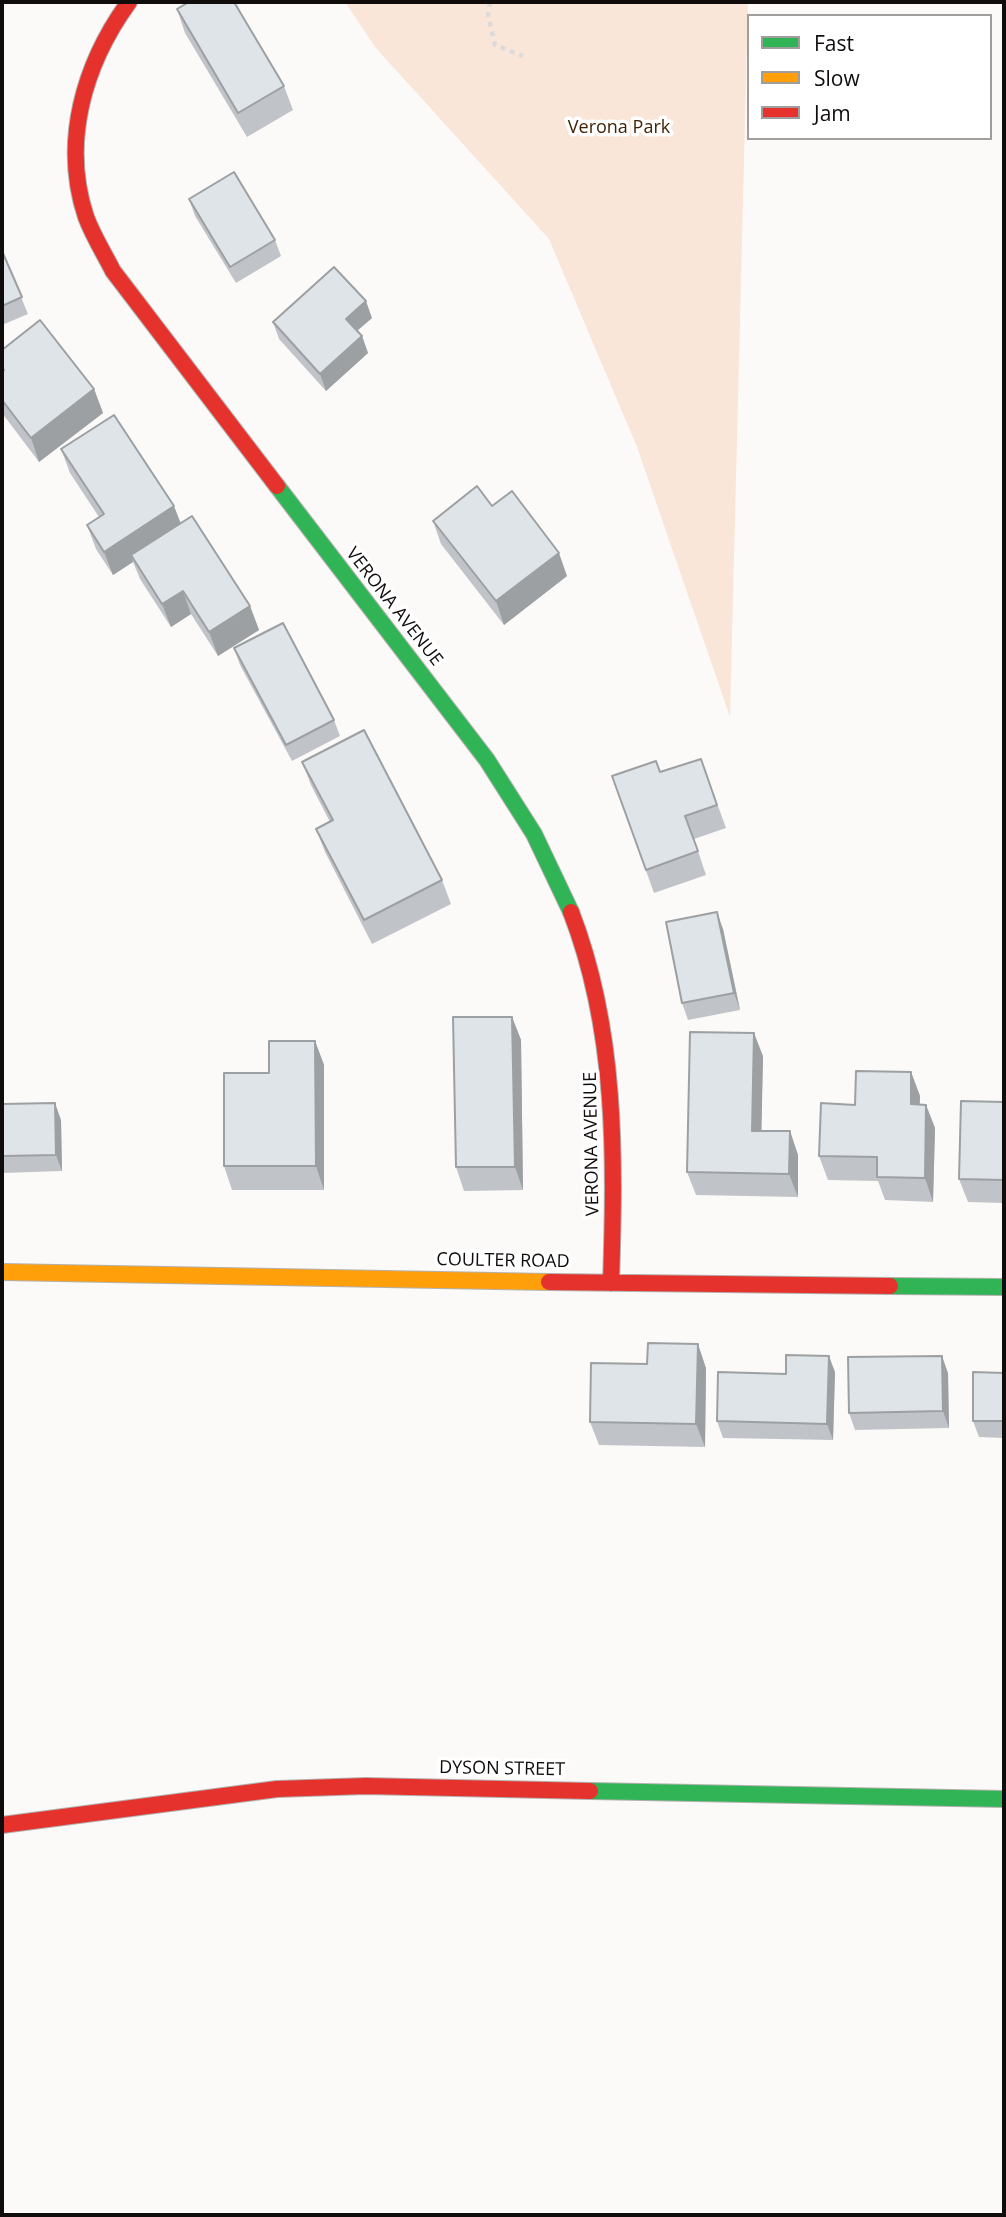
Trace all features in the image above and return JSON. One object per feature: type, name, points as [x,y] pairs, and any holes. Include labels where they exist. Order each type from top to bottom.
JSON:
[{"type":"street","name":"VERONA AVENUE","points":[[129,2],[108,31],[83,90],[76,121],[75,169],[85,215],[113,271],[471,736],[527,822],[563,893],[582,942],[603,1019],[610,1071],[615,1177],[611,1283]]},
{"type":"street","name":"COULTER ROAD","points":[[2,1272],[1004,1287]]},
{"type":"street","name":"DYSON STREET","points":[[2,1825],[264,1791],[366,1786],[1004,1799]]},
{"type":"path","points":[[490,2],[488,15],[495,45],[523,56]]},
{"type":"green space","name":"Verona Park","points":[[345,2],[748,2],[730,717],[637,447],[549,239],[375,47]]},
{"type":"building","points":[[189,2],[234,2],[284,86],[238,113],[177,9]]},
{"type":"building","points":[[234,172],[275,240],[230,267],[189,199]]},
{"type":"building","points":[[2,251],[22,297],[2,306]]},
{"type":"building","points":[[334,267],[366,301],[346,319],[362,336],[320,374],[273,322]]},
{"type":"building","points":[[40,320],[94,389],[31,438],[2,400],[2,350]]},
{"type":"building","points":[[114,415],[174,506],[104,552],[87,525],[104,514],[61,449]]},
{"type":"building","points":[[477,486],[492,506],[512,491],[559,553],[496,601],[433,521]]},
{"type":"building","points":[[192,516],[250,606],[209,632],[183,591],[162,604],[131,555]]},
{"type":"building","points":[[283,623],[334,720],[286,745],[234,648]]},
{"type":"building","points":[[364,730],[442,880],[364,920],[316,829],[333,820],[302,762]]},
{"type":"building","points":[[701,759],[717,805],[685,816],[698,851],[646,870],[612,776],[656,761],[660,772]]},
{"type":"building","points":[[717,912],[734,993],[682,1003],[666,922]]},
{"type":"building","points":[[453,1017],[512,1017],[515,1167],[456,1167]]},
{"type":"building","points":[[690,1032],[754,1033],[752,1131],[790,1131],[789,1174],[687,1172]]},
{"type":"building","points":[[269,1041],[315,1041],[316,1166],[224,1166],[224,1073],[269,1073]]},
{"type":"building","points":[[856,1071],[911,1072],[911,1104],[926,1105],[925,1178],[877,1177],[877,1157],[819,1156],[821,1103],[855,1105]]},
{"type":"building","points":[[961,1101],[1004,1102],[1004,1180],[959,1179]]},
{"type":"building","points":[[55,1103],[56,1155],[2,1156],[2,1104]]},
{"type":"building","points":[[648,1343],[698,1344],[696,1424],[590,1422],[591,1363],[647,1364]]},
{"type":"building","points":[[786,1355],[829,1356],[827,1424],[717,1421],[718,1372],[786,1374]]},
{"type":"building","points":[[942,1356],[943,1411],[849,1413],[848,1357]]},
{"type":"building","points":[[973,1372],[1004,1373],[1004,1421],[973,1421]]},
{"type":"traffic: fast","points":[[277,486],[487,760],[534,834],[571,912]]},
{"type":"traffic: fast","points":[[890,1286],[1004,1287]]},
{"type":"traffic: fast","points":[[590,1791],[1004,1799]]},
{"type":"traffic: slow","points":[[2,1272],[549,1282]]},
{"type":"traffic: jam","points":[[129,2],[100,51],[81,105],[76,160],[86,217],[113,271],[277,486]]},
{"type":"traffic: jam","points":[[571,912],[586,957],[605,1048],[612,1142],[611,1283]]},
{"type":"traffic: jam","points":[[549,1282],[890,1286]]},
{"type":"traffic: jam","points":[[2,1825],[277,1789],[366,1786],[590,1791]]}]
